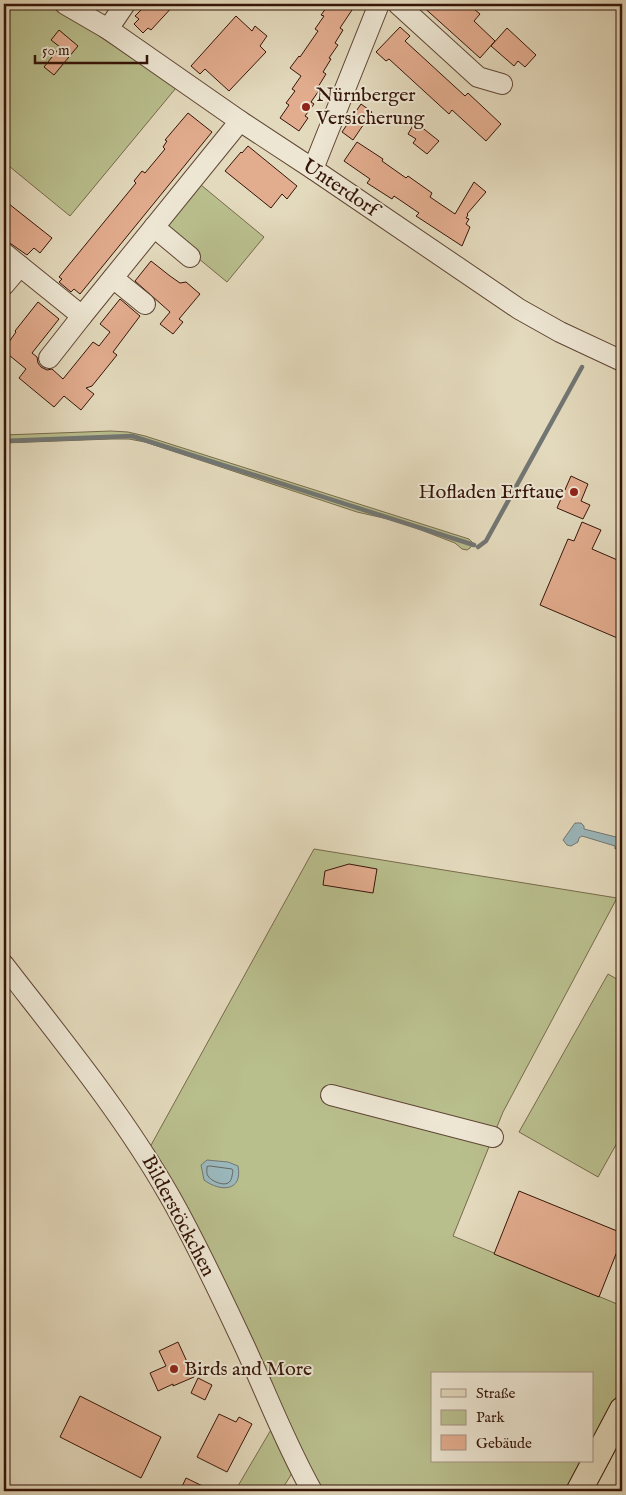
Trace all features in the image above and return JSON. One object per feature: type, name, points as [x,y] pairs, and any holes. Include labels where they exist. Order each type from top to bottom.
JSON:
[{"type":"main road","points":[[579,1491],[622,1410]]},
{"type":"street","name":"Unterdorf","points":[[65,4],[108,29],[240,121],[314,169],[519,309],[560,332],[622,361]]},
{"type":"street","points":[[108,29],[125,4]]},
{"type":"street","points":[[314,169],[379,4]]},
{"type":"street","points":[[398,4],[478,77],[502,84]]},
{"type":"street","points":[[49,358],[240,121]]},
{"type":"street","points":[[154,227],[190,257]]},
{"type":"street","points":[[4,253],[82,316]]},
{"type":"street","points":[[4,285],[20,266]]},
{"type":"street","points":[[113,278],[145,304]]},
{"type":"street","name":"Bilderstöckchen","points":[[4,965],[128,1130],[164,1187],[208,1272],[312,1491]]},
{"type":"street","points":[[331,1095],[493,1137]]},
{"type":"green space","points":[[10,4],[55,4],[101,33],[99,36],[176,88],[70,216],[4,162],[4,11]]},
{"type":"green space","points":[[201,185],[264,237],[227,282],[164,230]]},
{"type":"green space","points":[[111,431],[145,436],[469,539],[473,543],[467,550],[462,549],[455,543],[408,525],[357,512],[145,442],[129,439],[111,439],[4,443],[4,435]]},
{"type":"green space","points":[[314,849],[617,898],[503,1112],[453,1236],[622,1306],[622,1386],[594,1439],[594,1372],[431,1372],[431,1462],[581,1462],[566,1491],[323,1491],[304,1457],[150,1147]]},
{"type":"green space","points":[[608,974],[622,982],[622,1134],[598,1177],[519,1132]]},
{"type":"green space","points":[[272,1428],[294,1470],[281,1491],[235,1491]]},
{"type":"water","points":[[575,823],[581,823],[584,829],[621,838],[621,842],[615,849],[615,846],[582,836],[578,842],[571,846],[567,845],[563,840]]},
{"type":"water","points":[[207,1160],[228,1162],[238,1166],[239,1175],[234,1185],[223,1188],[217,1187],[204,1180],[201,1165]]},
{"type":"building","points":[[147,4],[175,4],[151,30],[148,28],[143,33],[134,24],[139,19],[135,16]]},
{"type":"building","points":[[329,4],[356,4],[340,28],[343,30],[335,43],[338,45],[329,58],[331,59],[323,72],[326,74],[318,87],[320,89],[311,102],[314,104],[305,116],[308,118],[299,131],[280,118],[289,105],[286,103],[295,91],[292,89],[301,76],[290,68],[318,31],[315,29],[324,16],[321,15]]},
{"type":"building","points":[[420,4],[468,4],[480,14],[474,21],[495,41],[480,58]]},
{"type":"building","points":[[236,16],[252,31],[255,26],[267,36],[260,46],[266,52],[229,91],[205,69],[200,74],[191,66]]},
{"type":"building","points":[[400,27],[410,36],[405,41],[465,96],[468,93],[501,124],[486,141],[452,110],[449,114],[389,59],[386,61],[376,52]]},
{"type":"building","points":[[507,28],[536,55],[525,67],[518,61],[514,66],[491,46]]},
{"type":"building","points":[[59,30],[78,46],[54,75],[44,67],[60,47],[51,40]]},
{"type":"building","points":[[361,104],[372,112],[353,140],[342,132]]},
{"type":"building","points":[[188,113],[212,132],[80,294],[74,289],[71,292],[59,282],[62,279],[59,277],[136,183],[134,181],[142,171],[145,173],[165,149],[163,147],[167,141],[165,140]]},
{"type":"building","points":[[415,122],[439,141],[427,154],[413,143],[416,139],[408,134]]},
{"type":"building","points":[[357,142],[383,159],[382,161],[406,178],[408,176],[432,193],[430,197],[455,214],[474,182],[486,192],[467,214],[466,218],[469,219],[466,224],[470,227],[462,246],[416,216],[419,213],[394,196],[392,199],[367,183],[370,179],[344,161]]},
{"type":"building","points":[[248,146],[297,186],[287,199],[282,194],[271,208],[225,171]]},
{"type":"building","points":[[4,200],[52,238],[40,253],[34,248],[27,255],[4,239]]},
{"type":"building","points":[[151,261],[180,283],[186,282],[200,294],[179,319],[183,322],[173,334],[160,324],[170,312],[135,281]]},
{"type":"building","points":[[120,299],[140,316],[113,352],[117,355],[92,386],[86,388],[94,394],[81,410],[64,396],[54,407],[19,378],[26,369],[4,349],[15,331],[38,302],[59,319],[32,353],[37,357],[41,367],[47,370],[52,369],[63,379],[93,342],[99,346],[110,332],[100,324]]},
{"type":"building","name":"Hofladen Erftaue","points":[[571,476],[588,484],[581,501],[590,505],[583,519],[557,508]]},
{"type":"building","points":[[582,522],[601,530],[592,549],[622,562],[622,640],[540,605],[568,539],[574,541]]},
{"type":"building","points":[[349,864],[377,869],[373,893],[323,885],[325,871]]},
{"type":"building","points":[[519,1191],[622,1233],[622,1239],[599,1297],[494,1254]]},
{"type":"building","name":"Birds and More","points":[[178,1342],[194,1377],[158,1391],[150,1373],[166,1366],[159,1351]]},
{"type":"building","points":[[198,1378],[212,1385],[205,1400],[191,1393]]},
{"type":"building","points":[[80,1396],[161,1437],[141,1478],[60,1437]]},
{"type":"building","points":[[219,1414],[236,1422],[239,1417],[252,1424],[227,1472],[197,1457]]},
{"type":"building","points":[[186,1478],[213,1491],[180,1491]]},
{"type":"waterway","points":[[478,547],[486,541],[582,367]]},
{"type":"waterway","points":[[4,441],[132,436],[474,545]]},
{"type":"place","name":"Nürnberger Versicherung","points":[[306,107]]},
{"type":"place","name":"Hofladen Erftaue","points":[[574,492]]},
{"type":"place","name":"Birds and More","points":[[174,1369]]}]
